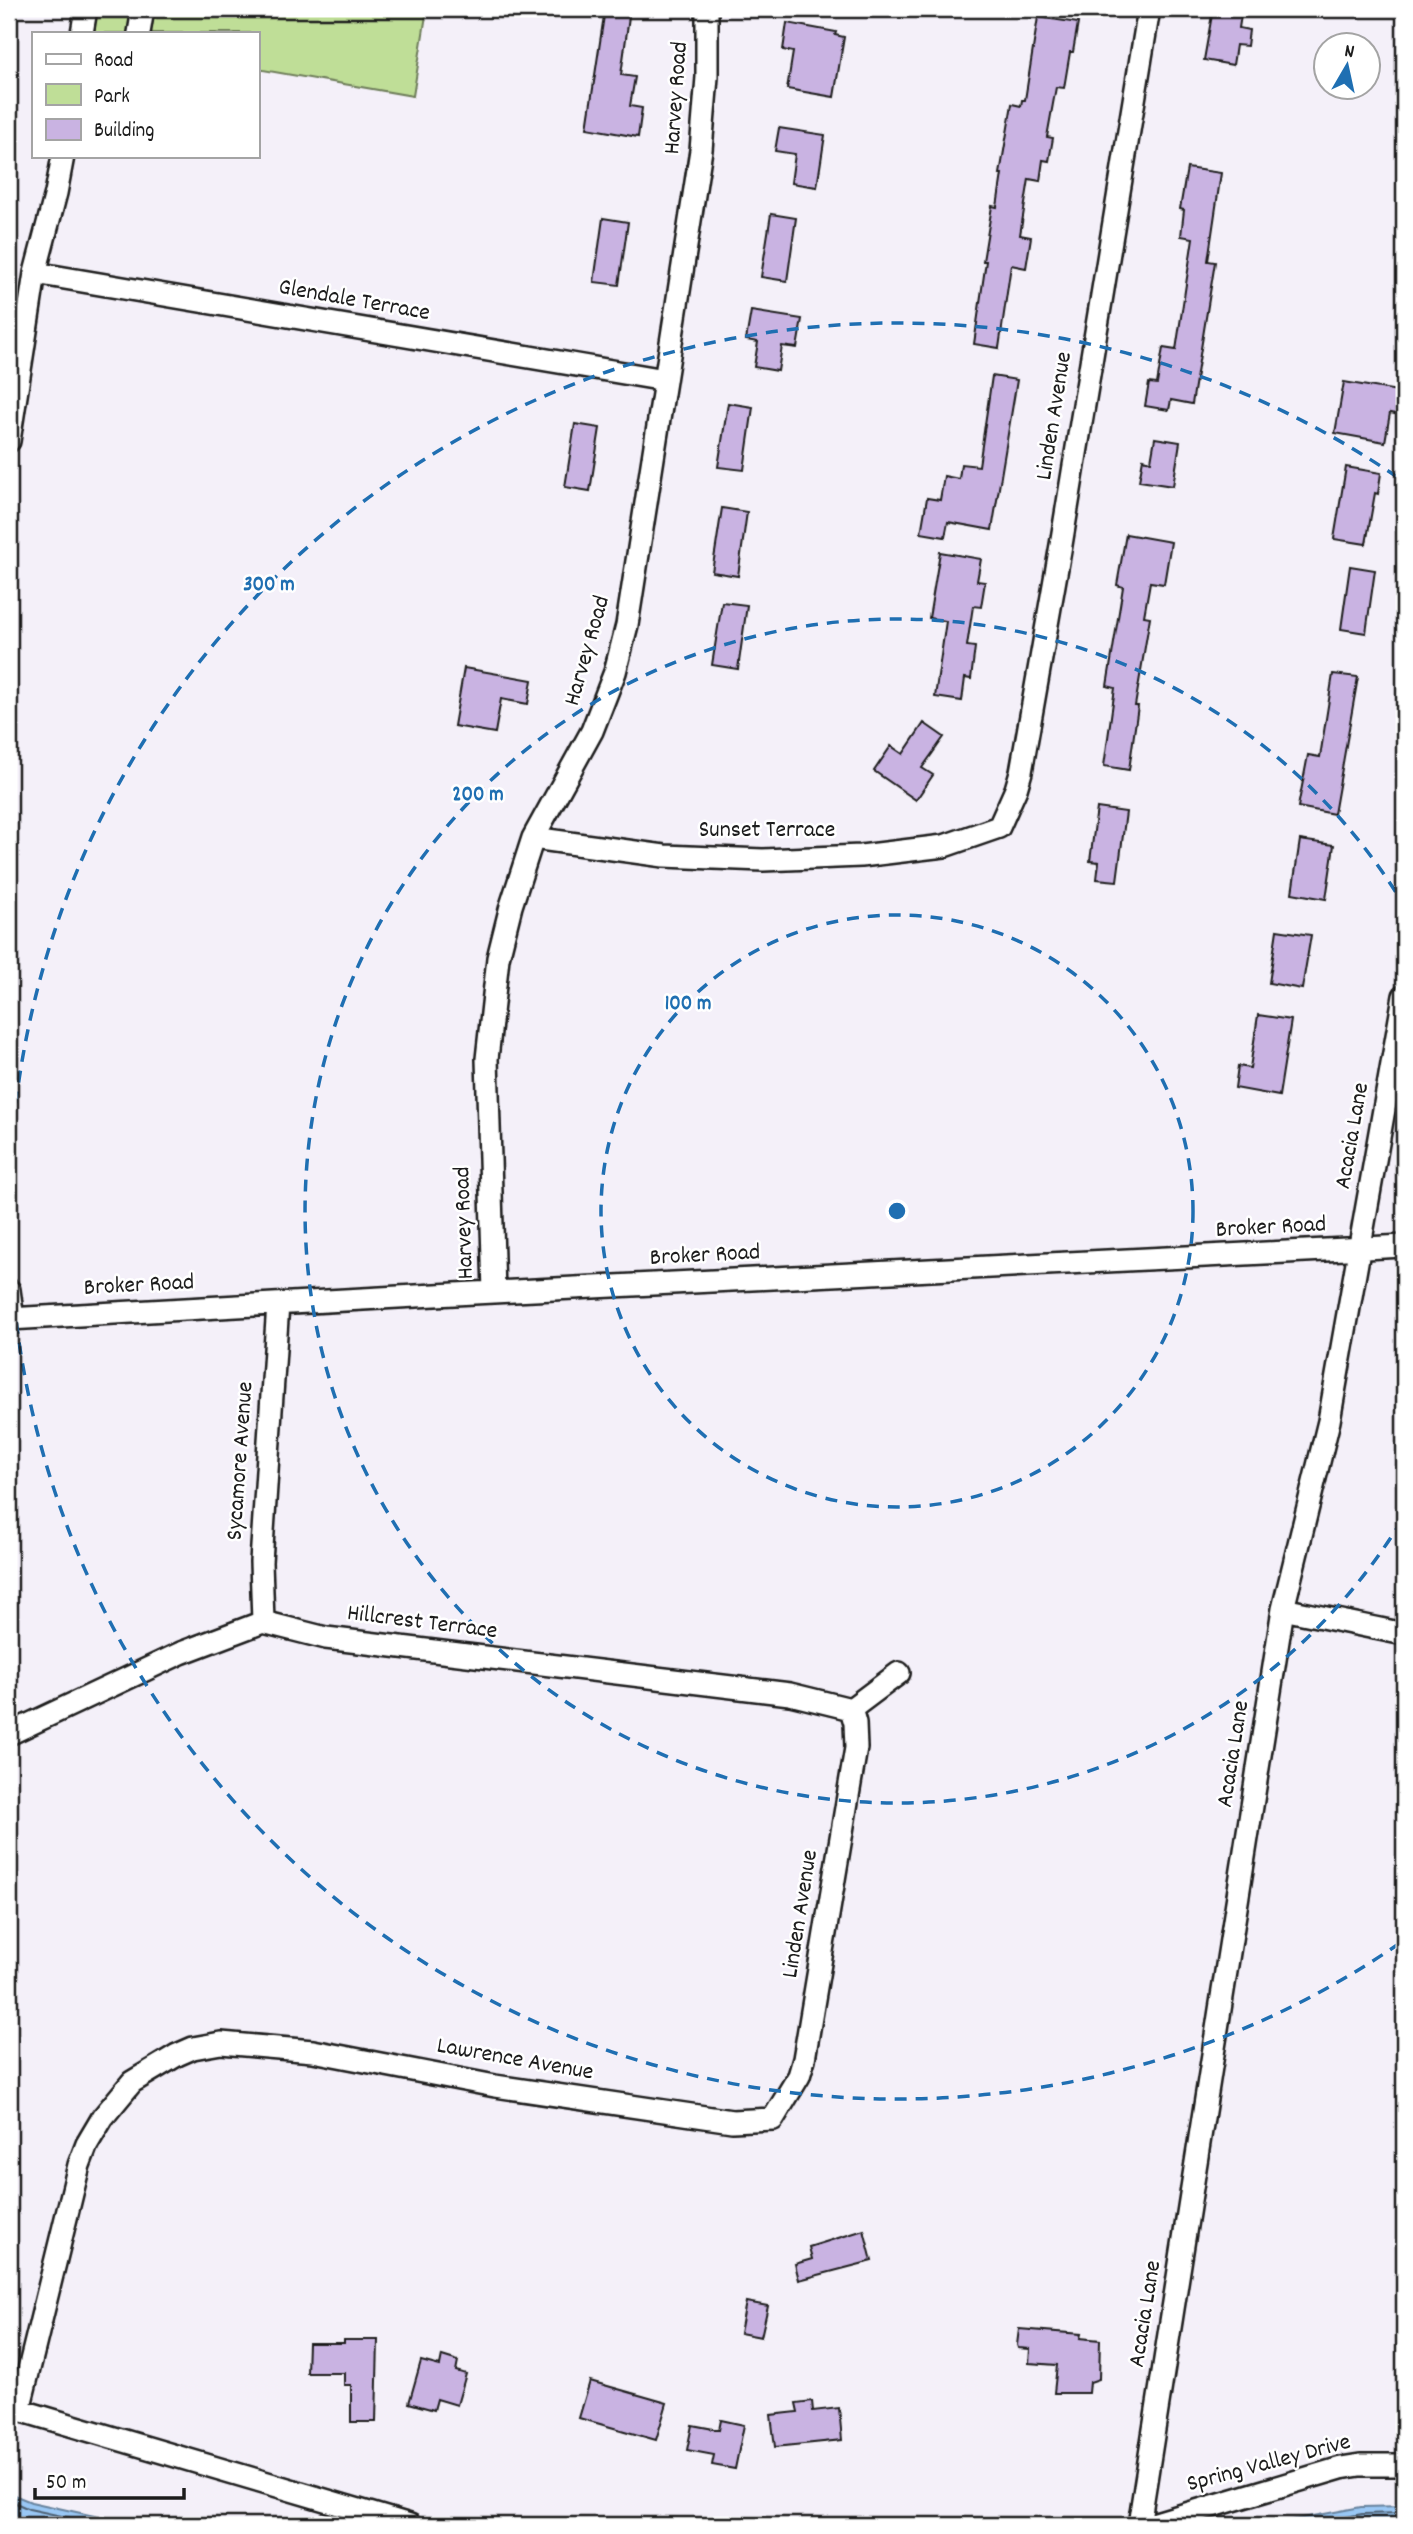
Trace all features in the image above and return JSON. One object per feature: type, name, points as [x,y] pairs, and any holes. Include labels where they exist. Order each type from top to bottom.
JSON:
[{"type":"street","points":[[82,32],[86,9]]},
{"type":"street","points":[[139,32],[143,9]]},
{"type":"street","name":"Harvey Road","points":[[494,1292],[487,1059],[498,958],[533,838],[592,731],[615,672],[627,625],[701,150],[708,77],[707,9]]},
{"type":"street","name":"Linden Avenue","points":[[999,827],[1021,772],[1149,9]]},
{"type":"street","points":[[9,440],[35,273],[57,193],[62,158]]},
{"type":"street","name":"Glendale Terrace","points":[[35,273],[665,380]]},
{"type":"street","name":"Sunset Terrace","points":[[533,838],[664,856],[763,860],[861,856],[944,846],[999,827]]},
{"type":"street","name":"Acacia Lane","points":[[1139,2525],[1283,1609],[1329,1422],[1404,996]]},
{"type":"street","name":"Broker Road","points":[[11,1319],[1404,1246]]},
{"type":"street","points":[[9,1290],[11,1319]]},
{"type":"street","name":"Sycamore Avenue","points":[[262,1622],[261,1562],[278,1304]]},
{"type":"street","points":[[1283,1609],[1404,1634]]},
{"type":"street","points":[[9,1734],[181,1653],[262,1622]]},
{"type":"street","name":"Hillcrest Terrace","points":[[262,1622],[326,1638],[790,1694],[851,1709]]},
{"type":"street","points":[[851,1709],[899,1673]]},
{"type":"street","name":"Linden Avenue","points":[[773,2119],[799,2077],[804,2059],[856,1748],[855,1723],[851,1709]]},
{"type":"street","name":"Lawrence Avenue","points":[[14,2409],[79,2165],[87,2144],[103,2117],[132,2082],[193,2048],[221,2043],[250,2044],[375,2062],[495,2086],[732,2121],[773,2119]]},
{"type":"street","points":[[14,2409],[410,2525]]},
{"type":"street","name":"Spring Valley Drive","points":[[1149,2525],[1341,2468],[1404,2465]]},
{"type":"green space","points":[[95,9],[427,9],[413,96],[259,69],[259,32],[92,32]]},
{"type":"water","points":[[9,2493],[31,2502],[135,2525],[9,2525]]},
{"type":"water","points":[[1404,2506],[1404,2525],[1266,2525],[1361,2507]]},
{"type":"building","points":[[605,9],[630,9],[621,75],[635,77],[630,106],[642,108],[638,137],[587,128]]},
{"type":"building","points":[[1213,9],[1242,9],[1239,28],[1249,30],[1247,46],[1236,45],[1233,65],[1204,60]]},
{"type":"building","points":[[1038,17],[1078,23],[1064,88],[1056,87],[1047,137],[1053,138],[1049,161],[1043,160],[1040,181],[1029,179],[1020,235],[1031,237],[1026,268],[1011,265],[999,348],[974,344],[986,261],[983,261],[992,206],[997,207],[1012,104],[1021,106],[1022,100],[1025,100]]},
{"type":"building","points":[[787,23],[836,32],[835,35],[844,37],[834,97],[787,89],[793,52],[783,50]]},
{"type":"building","points":[[779,128],[825,135],[817,187],[791,183],[795,154],[775,151]]},
{"type":"building","points":[[1187,168],[1221,173],[1208,261],[1215,262],[1192,404],[1171,400],[1169,410],[1145,406],[1149,383],[1157,384],[1163,348],[1176,350],[1193,238],[1181,236],[1184,210],[1180,209]]},
{"type":"building","points":[[771,214],[796,218],[787,281],[761,277]]},
{"type":"building","points":[[603,218],[628,222],[619,285],[594,282]]},
{"type":"building","points":[[751,311],[802,319],[797,348],[782,346],[778,371],[754,367],[758,342],[746,340]]},
{"type":"building","points":[[992,376],[1017,380],[992,530],[948,522],[945,537],[921,533],[927,498],[940,500],[944,476],[959,479],[961,464],[979,466]]},
{"type":"building","points":[[1344,382],[1404,392],[1404,416],[1390,413],[1385,442],[1335,433]]},
{"type":"building","points":[[728,403],[753,407],[744,470],[718,467]]},
{"type":"building","points":[[575,424],[600,428],[590,491],[565,487]]},
{"type":"building","points":[[1155,438],[1180,442],[1173,486],[1139,481],[1143,459],[1151,461]]},
{"type":"building","points":[[1346,467],[1381,473],[1366,544],[1334,539]]},
{"type":"building","points":[[722,508],[747,512],[738,576],[712,572]]},
{"type":"building","points":[[1126,534],[1171,542],[1164,584],[1150,582],[1144,616],[1150,617],[1135,706],[1138,706],[1129,770],[1104,766],[1115,688],[1107,686],[1123,587],[1117,585]]},
{"type":"building","points":[[940,552],[981,559],[977,581],[985,582],[981,607],[973,606],[967,646],[975,647],[971,679],[965,678],[962,701],[935,697],[946,621],[929,618]]},
{"type":"building","points":[[1350,566],[1375,570],[1366,633],[1341,629]]},
{"type":"building","points":[[722,602],[747,605],[738,669],[712,665]]},
{"type":"building","points":[[464,668],[532,680],[528,704],[501,699],[495,733],[454,726]]},
{"type":"building","points":[[1333,674],[1358,677],[1334,814],[1298,807],[1308,755],[1320,757]]},
{"type":"building","points":[[924,723],[944,737],[922,768],[933,775],[916,800],[874,771],[891,746],[903,754]]},
{"type":"building","points":[[1097,808],[1126,812],[1117,881],[1097,879],[1099,862],[1090,861]]},
{"type":"building","points":[[1300,840],[1334,845],[1326,899],[1292,893]]},
{"type":"building","points":[[1277,930],[1311,935],[1302,989],[1269,983]]},
{"type":"building","points":[[1258,1015],[1291,1020],[1279,1096],[1235,1088],[1238,1066],[1250,1068]]},
{"type":"building","points":[[864,2230],[872,2261],[799,2280],[795,2264],[812,2259],[809,2247]]},
{"type":"building","points":[[746,2302],[768,2306],[761,2337],[740,2333]]},
{"type":"building","points":[[1019,2329],[1081,2334],[1080,2338],[1100,2340],[1099,2379],[1090,2382],[1089,2393],[1054,2393],[1057,2365],[1029,2363],[1030,2349],[1018,2348],[1017,2345]]},
{"type":"building","points":[[344,2340],[378,2340],[376,2422],[351,2422],[351,2385],[344,2385],[344,2373],[307,2373],[308,2343],[344,2343]]},
{"type":"building","points":[[442,2356],[458,2361],[456,2371],[466,2374],[457,2405],[437,2399],[434,2410],[409,2403],[421,2361],[440,2366]]},
{"type":"building","points":[[590,2381],[667,2403],[656,2440],[579,2418]]},
{"type":"building","points":[[812,2401],[813,2411],[839,2408],[842,2440],[775,2447],[771,2415],[798,2412],[796,2403]]},
{"type":"building","points":[[721,2420],[744,2425],[735,2469],[712,2465],[714,2455],[687,2450],[692,2425],[719,2430]]}]
